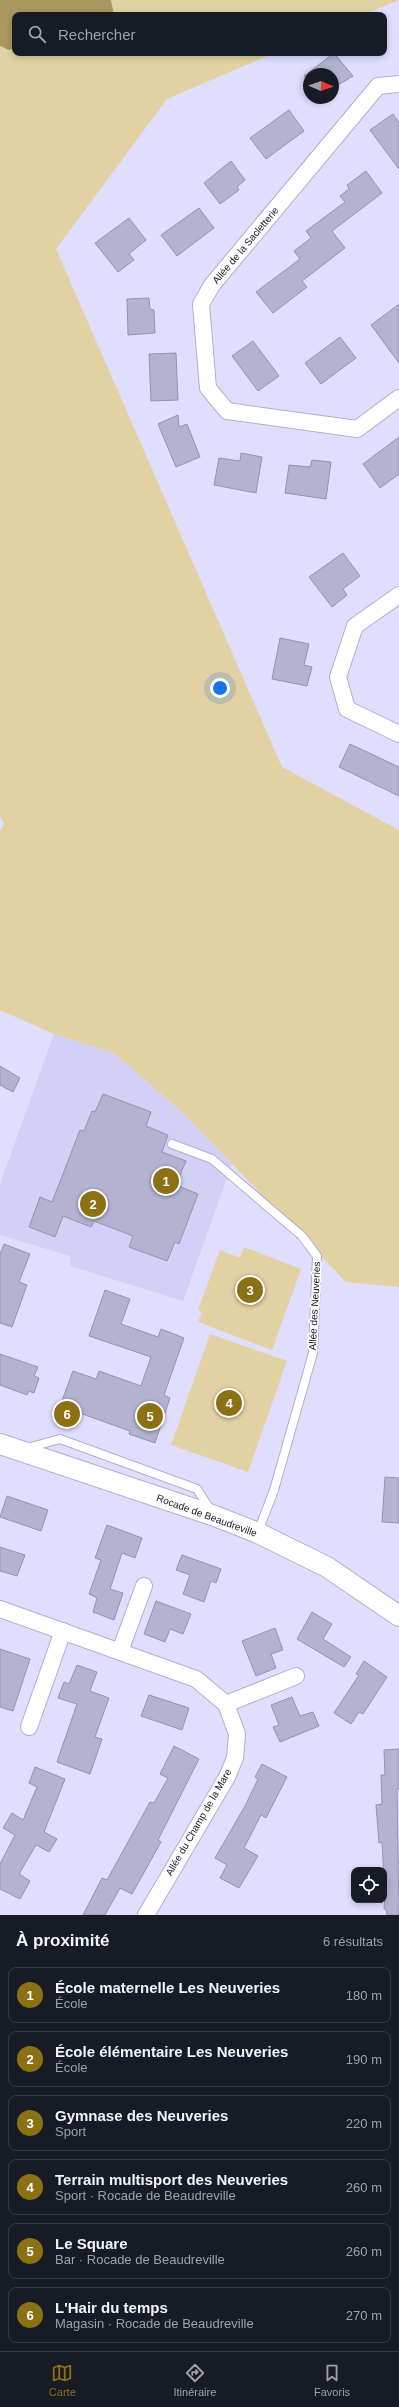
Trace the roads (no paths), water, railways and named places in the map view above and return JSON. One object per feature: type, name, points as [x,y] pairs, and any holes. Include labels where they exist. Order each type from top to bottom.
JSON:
[{"type":"street","name":"Allée de la Sacletterie","points":[[399,84],[378,86],[212,285],[201,304],[208,388],[227,411],[357,429],[399,398]]},
{"type":"street","points":[[399,595],[355,626],[338,677],[347,709],[399,734]]},
{"type":"street","name":"Rocade de Beaudreville","points":[[8,1446],[215,1516],[258,1533],[326,1567],[399,1616]]},
{"type":"street","points":[[120,1651],[144,1586]]},
{"type":"street","points":[[0,1609],[120,1651],[196,1680],[226,1704],[296,1676]]},
{"type":"street","points":[[29,1727],[63,1631]]},
{"type":"street","name":"Allée du Champ de la Mare","points":[[146,1915],[227,1777],[235,1758],[237,1734],[226,1704]]},
{"type":"lane","name":"Allée des Neuveries","points":[[172,1144],[212,1159],[302,1236],[316,1256],[317,1275],[312,1353],[274,1490],[258,1533]]},
{"type":"place","name":"École maternelle Les Neuveries","points":[[166,1181]]},
{"type":"place","name":"École élémentaire Les Neuveries","points":[[93,1204]]},
{"type":"place","name":"Gymnase des Neuveries","points":[[250,1290]]},
{"type":"place","name":"Terrain multisport des Neuveries","points":[[229,1403]]},
{"type":"place","name":"L'Hair du temps","points":[[67,1414]]},
{"type":"place","name":"Le Square","points":[[150,1416]]}]
